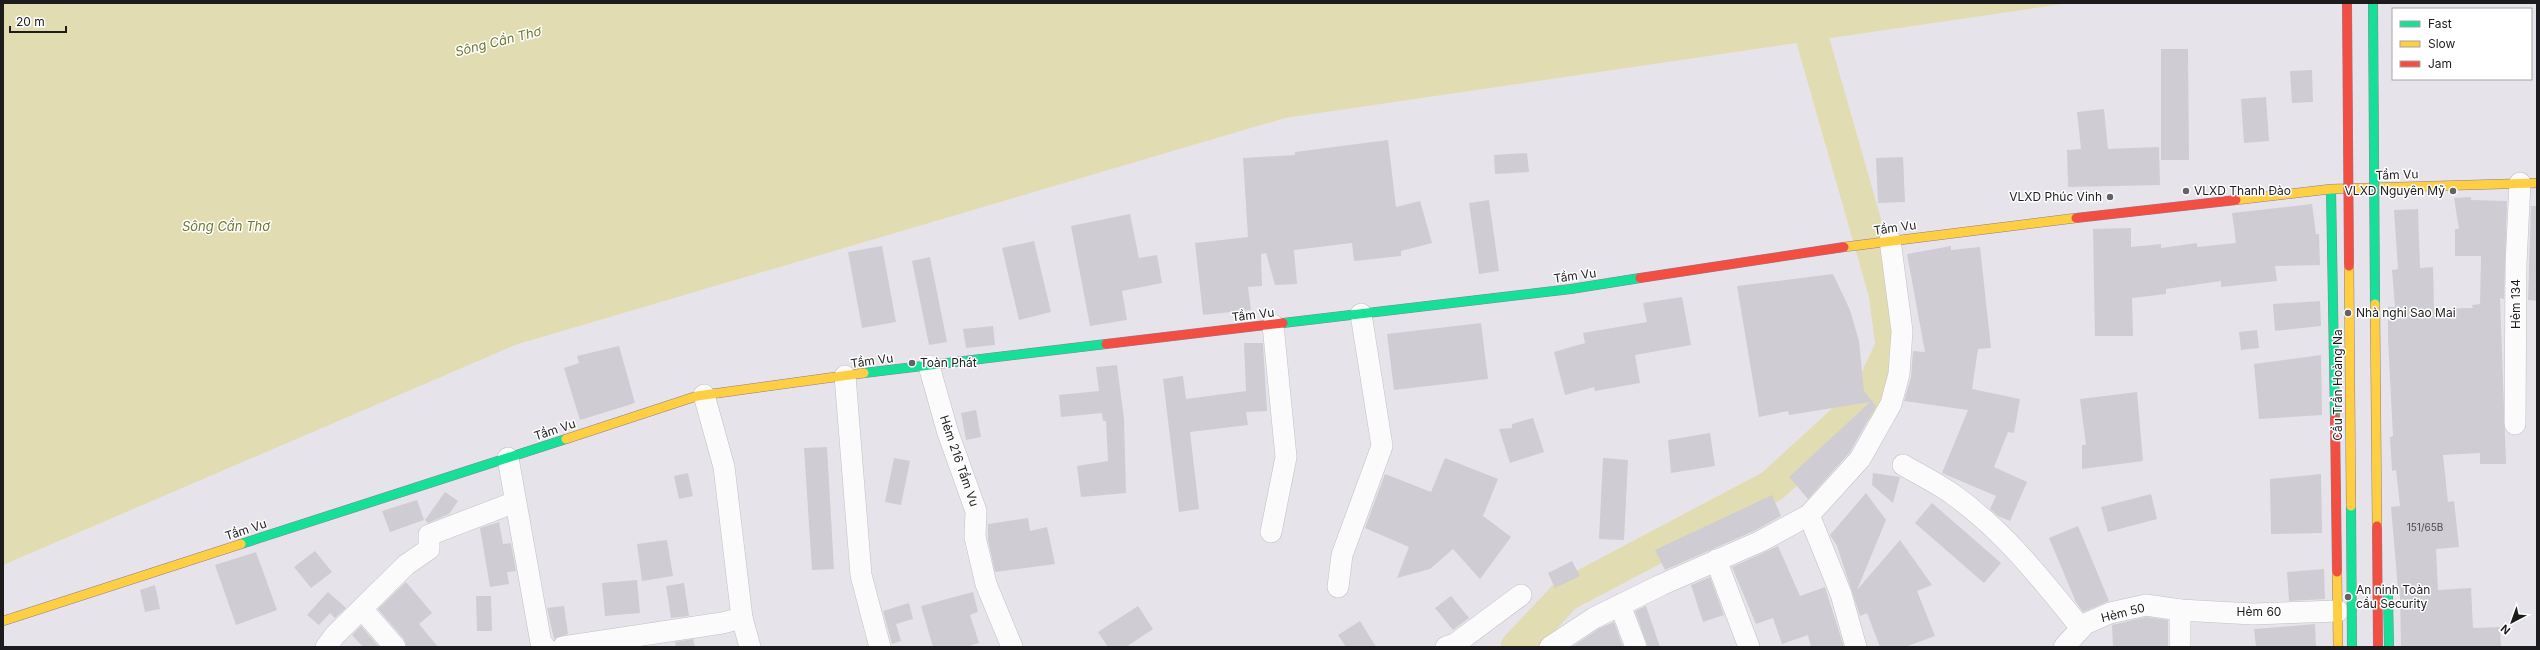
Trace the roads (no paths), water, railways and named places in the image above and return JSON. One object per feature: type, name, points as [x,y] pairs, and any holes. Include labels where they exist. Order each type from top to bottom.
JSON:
[{"type":"street","name":"Cầu Trần Hoàng Na","points":[[2346,3],[2352,647]]},
{"type":"street","points":[[2373,3],[2378,647]]},
{"type":"street","name":"Tầm Vu","points":[[3,620],[704,395],[845,376],[1571,289],[1890,240],[2331,189],[2528,183]]},
{"type":"street","name":"Hẻm 134","points":[[2515,424],[2516,264],[2528,183]]},
{"type":"street","points":[[2382,188],[2386,473]]},
{"type":"street","points":[[2331,189],[2338,647]]},
{"type":"street","points":[[1550,647],[1594,618],[1716,560],[1761,542],[1809,515],[1860,459],[1891,404],[1898,374],[1902,332],[1890,240]]},
{"type":"street","points":[[1338,587],[1342,555],[1382,446],[1361,314]]},
{"type":"street","points":[[1272,532],[1286,457],[1273,325]]},
{"type":"street","name":"Hẻm 216 Tầm Vu","points":[[929,366],[948,433],[976,511],[975,538],[986,584],[1012,647]]},
{"type":"street","points":[[845,376],[861,575],[880,647]]},
{"type":"street","points":[[704,395],[724,467],[742,618],[750,647]]},
{"type":"street","points":[[508,458],[541,643],[545,647]]},
{"type":"street","points":[[1903,465],[1955,496],[1996,530],[2031,566],[2082,628]]},
{"type":"street","points":[[326,647],[335,635],[406,566],[429,549],[430,535],[515,502]]},
{"type":"street","points":[[1809,515],[1841,594],[1856,647]]},
{"type":"street","points":[[1716,560],[1749,647]]},
{"type":"street","points":[[2388,584],[2389,647]]},
{"type":"street","points":[[1446,647],[1455,644],[1521,595]]},
{"type":"street","points":[[1620,605],[1636,647]]},
{"type":"street","name":"Hẻm 50","points":[[2064,647],[2085,624],[2110,613],[2146,605],[2180,610]]},
{"type":"street","points":[[362,608],[395,647]]},
{"type":"street","points":[[2180,610],[2180,647]]},
{"type":"street","name":"Hẻm 60","points":[[2180,610],[2253,614],[2338,611]]},
{"type":"street","points":[[562,647],[658,640],[742,618]]},
{"type":"water","name":"Sông Cần Thơ","points":[[3,3],[2069,3],[1285,118],[515,345],[3,565]]},
{"type":"waterway","points":[[1517,647],[1566,595],[1772,486],[1868,398],[1892,346],[1885,293],[1813,41]]},
{"type":"place","name":"VLXD Thanh Đào","points":[[2186,191]]},
{"type":"place","name":"VLXD Nguyên Mỹ","points":[[2453,191]]},
{"type":"place","name":"VLXD Phúc Vinh","points":[[2110,197]]},
{"type":"place","name":"Nhà nghỉ Sao Mai","points":[[2348,313]]},
{"type":"place","name":"Toàn Phát","points":[[912,363]]},
{"type":"place","name":"An ninh Toàn cầu Security","points":[[2348,597]]}]
